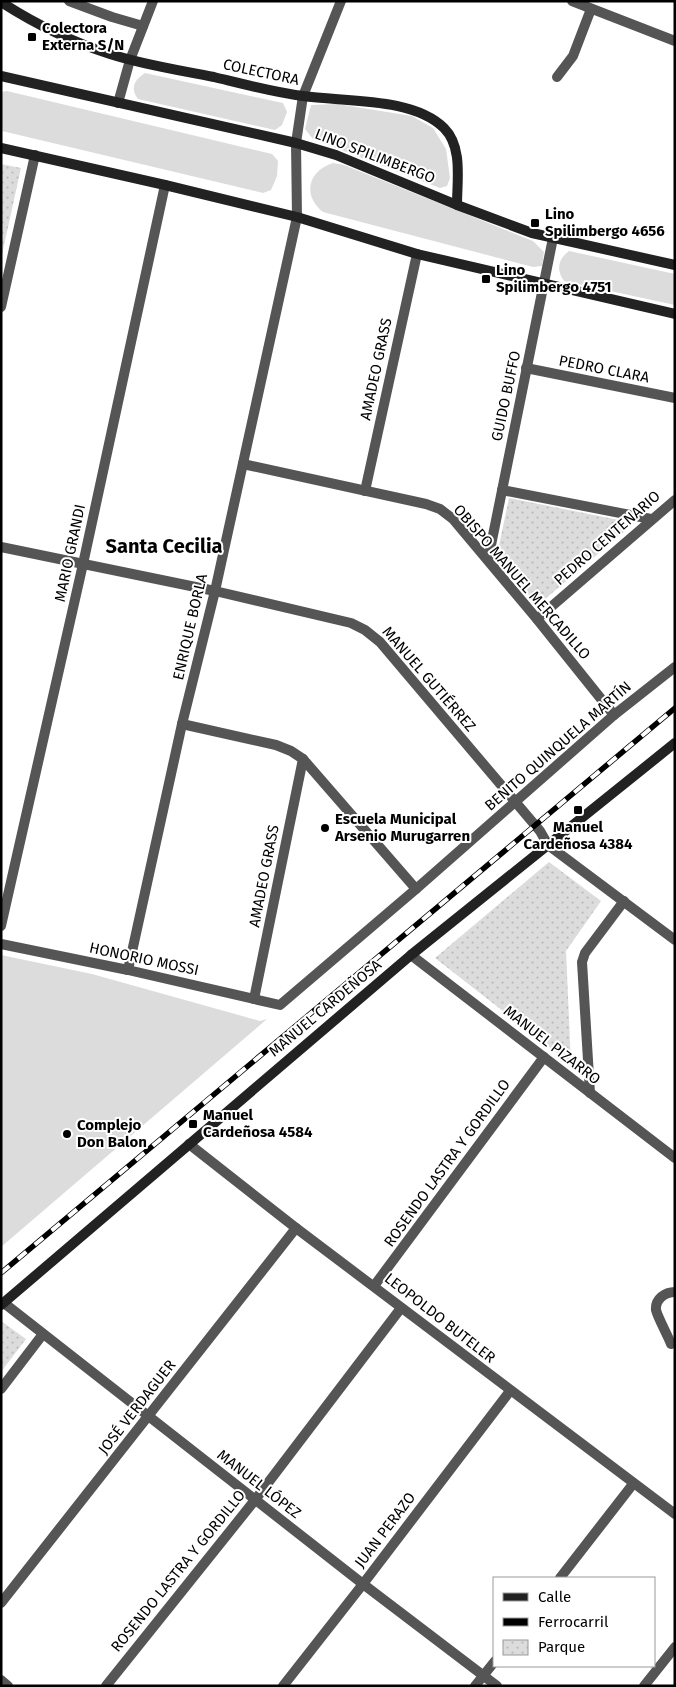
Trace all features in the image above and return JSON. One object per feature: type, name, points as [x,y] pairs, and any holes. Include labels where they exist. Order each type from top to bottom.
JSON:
[{"type":"main road","name":"COLECTORA","points":[[1,2],[64,36],[130,60],[303,96],[374,103],[413,110],[428,116],[445,129],[453,141],[457,154],[457,204]]},
{"type":"main road","name":"LINO SPILIMBERGO","points":[[1,76],[296,143],[336,155],[532,233],[675,265]]},
{"type":"main road","points":[[1,148],[298,217],[417,254],[675,314]]},
{"type":"main road","name":"MANUEL CARDEÑOSA","points":[[3,1304],[411,955],[675,742]]},
{"type":"street","points":[[69,1],[143,26]]},
{"type":"street","points":[[118,103],[130,60],[153,1]]},
{"type":"street","name":"ENRIQUE BORLA","points":[[128,970],[182,724],[215,591],[298,217],[296,143],[303,96],[341,1]]},
{"type":"street","points":[[572,1],[675,41]]},
{"type":"street","points":[[557,77],[573,56],[591,9]]},
{"type":"street","points":[[1,307],[35,155]]},
{"type":"street","name":"MARIO GRANDI","points":[[1,926],[83,564],[165,185]]},
{"type":"street","name":"GUIDO BUFFO","points":[[488,560],[553,238]]},
{"type":"street","name":"AMADEO GRASS","points":[[365,491],[417,254]]},
{"type":"street","name":"PEDRO CLARA","points":[[526,368],[675,398]]},
{"type":"street","name":"OBISPO MANUEL MERCADILLO","points":[[243,464],[426,504],[440,509],[453,519],[488,560],[614,715]]},
{"type":"street","points":[[502,490],[651,519]]},
{"type":"street","name":"PEDRO CENTENARIO","points":[[537,619],[675,500]]},
{"type":"street","name":"MANUEL GUTIÉRREZ","points":[[1,547],[215,591],[351,623],[365,630],[380,642],[540,831],[548,845],[675,940]]},
{"type":"street","name":"BENITO QUINQUELA MARTÍN","points":[[280,1005],[416,889],[614,715],[675,667]]},
{"type":"street","points":[[182,724],[276,745],[291,751],[303,759],[416,889]]},
{"type":"street","name":"AMADEO GRASS","points":[[254,999],[303,759]]},
{"type":"street","points":[[590,1093],[582,962],[585,953],[624,901]]},
{"type":"street","name":"HONORIO MOSSI","points":[[1,944],[128,970],[280,1005]]},
{"type":"street","name":"MANUEL PIZARRO","points":[[411,955],[675,1158]]},
{"type":"street","name":"ROSENDO LASTRA Y GORDILLO","points":[[374,1286],[544,1057]]},
{"type":"street","name":"LEOPOLDO BUTELER","points":[[189,1144],[510,1391],[674,1513]]},
{"type":"street","name":"JOSÉ VERDAGUER","points":[[1,1603],[296,1228]]},
{"type":"street","points":[[674,1346],[656,1310],[658,1301],[664,1295],[675,1292]]},
{"type":"street","name":"MANUEL LÓPEZ","points":[[3,1304],[497,1686]]},
{"type":"street","name":"ROSENDO LASTRA Y GORDILLO","points":[[106,1686],[255,1500],[402,1308]]},
{"type":"street","points":[[1,1389],[43,1334]]},
{"type":"street","name":"JUAN PERAZO","points":[[283,1686],[510,1391]]},
{"type":"street","points":[[561,1577],[634,1484]]},
{"type":"street","points":[[644,1686],[675,1647]]},
{"type":"street","points":[[475,1686],[493,1663]]},
{"type":"street","points":[[1,1680],[8,1686]]},
{"type":"green space","points":[[145,73],[283,103],[287,112],[282,125],[275,130],[138,99],[134,91],[134,85],[138,78]]},
{"type":"green space","points":[[7,91],[272,154],[278,161],[277,176],[271,190],[263,193],[2,131],[1,92]]},
{"type":"green space","points":[[337,104],[412,116],[433,128],[446,149],[450,178],[447,186],[440,188],[313,139],[305,129],[311,105]]},
{"type":"green space","points":[[333,163],[344,165],[533,241],[544,252],[542,266],[533,267],[323,212],[312,198],[311,184],[318,172]]},
{"type":"green space","points":[[1,164],[21,168],[1,259]]},
{"type":"green space","points":[[569,251],[675,274],[675,305],[564,281],[561,277],[559,265],[562,258]]},
{"type":"green space","points":[[509,498],[634,523],[538,605],[496,560]]},
{"type":"green space","points":[[549,862],[601,901],[566,951],[571,1064],[435,958]]},
{"type":"green space","name":"Complejo Don Balon","points":[[1,955],[92,974],[260,1021],[267,1019],[1,1247]]},
{"type":"green space","points":[[1,1321],[26,1339],[1,1372]]},
{"type":"railway","points":[[1,1273],[675,708]]},
{"type":"place","name":"Colectora Externa S/N","points":[[32,37]]},
{"type":"place","name":"Lino Spilimbergo 4656","points":[[535,223]]},
{"type":"place","name":"Lino Spilimbergo 4751","points":[[486,279]]},
{"type":"place","name":"Manuel Cardeñosa 4384","points":[[578,810]]},
{"type":"place","name":"Escuela Municipal Arsenio Murugarren","points":[[325,828]]},
{"type":"place","name":"Manuel Cardeñosa 4584","points":[[193,1124]]},
{"type":"place","name":"Complejo Don Balon","points":[[67,1134]]},
{"type":"district","name":"Santa Cecilia","points":[[164,546]]}]
